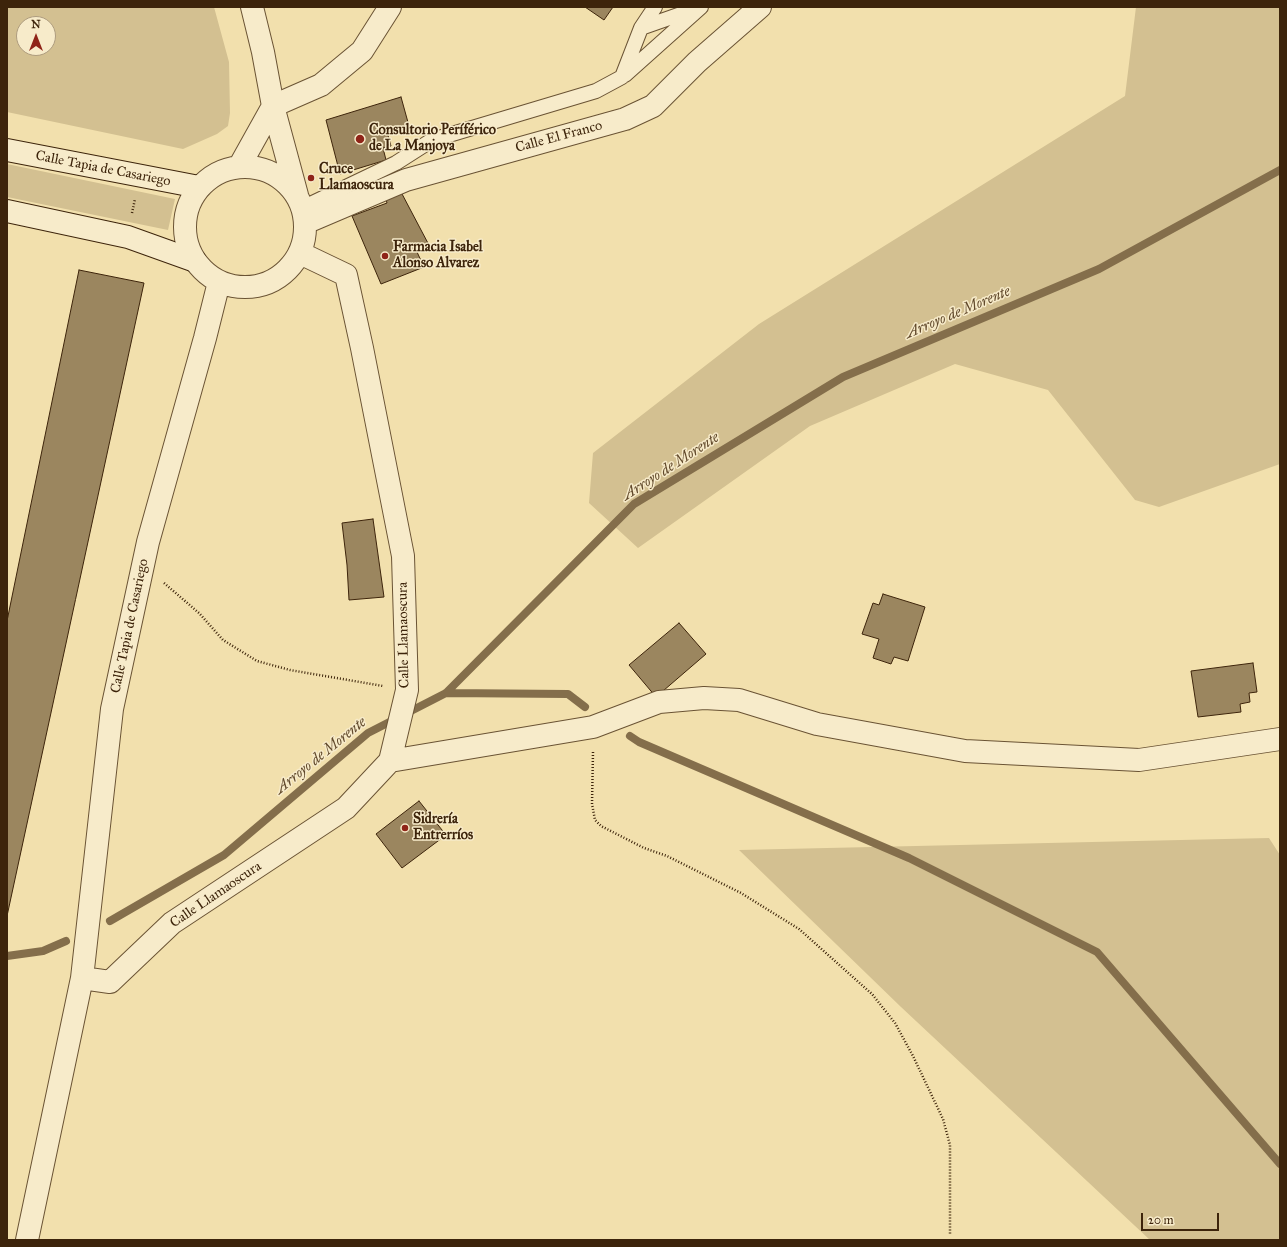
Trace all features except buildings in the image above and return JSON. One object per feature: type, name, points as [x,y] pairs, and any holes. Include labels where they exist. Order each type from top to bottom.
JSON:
[{"type":"street","points":[[7,211],[128,236],[195,261],[219,282],[242,288],[265,284],[286,272],[300,253],[304,238],[302,210],[273,106],[264,52],[252,7]]},
{"type":"street","points":[[239,167],[273,106],[321,86],[362,51],[390,7]]},
{"type":"street","name":"Calle El Franco","points":[[302,210],[632,116],[653,106],[697,62],[760,7]]},
{"type":"street","name":"Calle Tapia de Casariego","points":[[7,150],[199,187]]},
{"type":"street","points":[[195,261],[185,237],[186,210],[199,187],[217,173],[239,167],[262,170],[284,181],[302,210]]},
{"type":"street","name":"Calle Llamaoscura","points":[[82,978],[110,982],[172,923],[346,808],[390,761],[406,693],[403,556],[346,275],[300,253]]},
{"type":"street","name":"Calle Tapia de Casariego","points":[[28,1240],[82,978],[112,709],[148,542],[205,338],[219,282]]},
{"type":"street","points":[[390,761],[593,728],[659,702],[704,698],[740,700],[817,724],[965,751],[1139,760],[1280,739]]},
{"type":"lane","points":[[622,77],[641,28],[655,7]]},
{"type":"lane","points":[[302,210],[396,163],[432,140],[596,91],[622,77],[701,7],[641,28]]},
{"type":"path","points":[[128,236],[139,176]]},
{"type":"path","points":[[143,566],[199,613],[223,640],[257,661],[290,670],[406,693]]},
{"type":"path","points":[[593,728],[592,804],[595,820],[601,826],[644,848],[667,856],[741,893],[799,929],[872,994],[895,1023],[944,1119],[950,1145],[950,1235]]},
{"type":"shaded area","points":[[7,7],[214,7],[229,62],[230,113],[228,126],[217,134],[183,149],[7,112]]},
{"type":"shaded area","points":[[1136,7],[1280,7],[1280,464],[1159,507],[1135,500],[1048,390],[955,364],[810,426],[638,548],[589,503],[593,453],[759,324],[1125,96]]},
{"type":"shaded area","points":[[7,164],[175,199],[168,230],[7,197]]},
{"type":"shaded area","points":[[1269,838],[1280,855],[1280,1240],[1150,1240],[901,1007],[739,850]]},
{"type":"waterway","name":"Arroyo de Morente","points":[[110,921],[224,855],[368,733],[446,693],[634,504],[843,377],[1099,269],[1280,170]]},
{"type":"waterway","points":[[446,693],[568,694],[585,707]]},
{"type":"waterway","points":[[630,736],[639,742],[909,858],[1097,952],[1280,1164]]},
{"type":"waterway","name":"Arroyo de Morente","points":[[7,956],[43,951],[66,941]]},
{"type":"place","name":"Consultorio Períférico de La Manjoya","points":[[360,139]]},
{"type":"place","name":"Cruce Llamaoscura","points":[[311,178]]},
{"type":"place","name":"Farmacia Isabel Alonso Alvarez","points":[[385,256]]},
{"type":"place","name":"Sidrería Entrerríos","points":[[405,828]]}]
